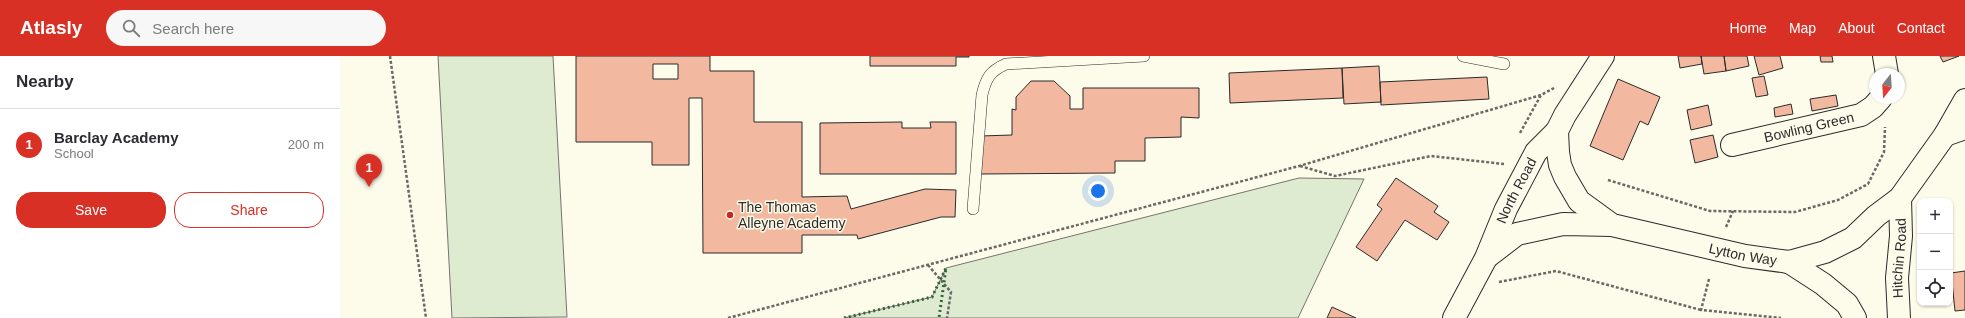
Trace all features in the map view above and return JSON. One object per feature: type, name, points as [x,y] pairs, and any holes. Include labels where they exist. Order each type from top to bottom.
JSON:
[{"type":"main road","name":"Lytton Way","points":[[1603,56],[1579,92],[1557,131],[1560,165],[1571,189],[1579,201],[1612,225],[1745,256],[1789,262],[1826,252],[1846,242],[1900,198],[1945,135],[1965,100]]},
{"type":"main road","points":[[1884,56],[1886,68]]},
{"type":"main road","name":"Bowling Green","points":[[1732,145],[1860,115],[1876,104]]},
{"type":"main road","points":[[1945,135],[1965,128]]},
{"type":"main road","name":"North Road","points":[[1454,318],[1486,258],[1506,209],[1536,152],[1557,131]]},
{"type":"main road","name":"Hitchin Road","points":[[1899,318],[1898,278],[1901,236],[1900,198]]},
{"type":"main road","name":"North Road","points":[[1486,258],[1517,234],[1563,224],[1612,225]]},
{"type":"main road","points":[[1789,262],[1823,284],[1847,304],[1855,318]]},
{"type":"lane","points":[[973,209],[982,95],[985,81],[991,73],[1006,64],[1144,56]]},
{"type":"lane","points":[[1463,56],[1504,64]]},
{"type":"path","points":[[390,56],[426,318]]},
{"type":"path","points":[[728,318],[1299,166],[1541,95],[1554,88]]},
{"type":"path","points":[[1526,122],[1541,95]]},
{"type":"path","points":[[1608,180],[1710,211],[1795,212],[1838,200],[1868,184],[1884,152],[1885,121]]},
{"type":"path","points":[[1299,166],[1335,176],[1431,156],[1504,164]]},
{"type":"path","points":[[1724,231],[1733,211]]},
{"type":"path","points":[[928,265],[951,292],[947,318]]},
{"type":"path","points":[[1496,281],[1500,282],[1556,271],[1701,310],[1780,318]]},
{"type":"path","points":[[1701,310],[1709,279]]},
{"type":"green space","points":[[438,56],[553,56],[567,317],[452,318]]},
{"type":"green space","points":[[1299,178],[1364,179],[1298,318],[844,318],[932,297],[946,268]]},
{"type":"building","points":[[576,56],[710,56],[710,71],[754,71],[754,122],[802,122],[802,197],[847,196],[851,209],[925,189],[956,190],[955,217],[941,217],[858,239],[857,235],[802,235],[802,253],[703,253],[702,98],[689,98],[689,165],[652,165],[652,142],[576,142]],"holes":[[[653,64],[678,64],[678,79],[653,79]]]},
{"type":"building","points":[[870,56],[969,57],[956,57],[956,66],[870,66]]},
{"type":"building","points":[[1678,56],[1701,56],[1702,64],[1680,68]]},
{"type":"building","points":[[1701,56],[1724,56],[1726,71],[1704,74]]},
{"type":"building","points":[[1724,56],[1747,56],[1749,66],[1726,71]]},
{"type":"building","points":[[1754,56],[1780,56],[1783,68],[1759,75]]},
{"type":"building","points":[[1820,56],[1832,56],[1833,62],[1821,62]]},
{"type":"building","points":[[1940,56],[1959,56],[1943,62]]},
{"type":"building","points":[[1379,66],[1381,102],[1344,104],[1342,68]]},
{"type":"building","points":[[1342,68],[1343,98],[1230,103],[1229,73]]},
{"type":"building","points":[[1764,76],[1768,95],[1756,97],[1752,78]]},
{"type":"building","points":[[1487,77],[1489,99],[1381,105],[1380,82]]},
{"type":"building","points":[[1618,79],[1660,97],[1648,125],[1640,121],[1623,160],[1590,146]]},
{"type":"building","points":[[1031,81],[1054,81],[1070,96],[1070,109],[1083,109],[1083,88],[1199,88],[1199,118],[1181,117],[1181,137],[1145,138],[1145,161],[1115,161],[1115,173],[981,174],[980,136],[1012,135],[1012,109],[1016,110],[1016,97]]},
{"type":"building","points":[[1836,95],[1838,106],[1812,111],[1810,99]]},
{"type":"building","points":[[1791,104],[1793,114],[1775,117],[1774,108]]},
{"type":"building","points":[[1708,105],[1712,125],[1691,130],[1687,110]]},
{"type":"building","points":[[902,122],[902,128],[931,128],[930,122],[956,122],[956,174],[820,174],[820,123]]},
{"type":"building","points":[[1713,135],[1718,157],[1695,163],[1690,140]]},
{"type":"building","points":[[1396,178],[1438,206],[1434,212],[1449,222],[1437,240],[1405,220],[1377,261],[1356,247],[1382,209],[1377,205]]},
{"type":"building","points":[[1965,271],[1965,310],[1955,311],[1953,273]]},
{"type":"building","points":[[1332,307],[1356,318],[1327,318]]},
{"type":"hedge","points":[[844,318],[932,297],[946,268],[939,318]]},
{"type":"place","name":"Barclay Academy","points":[[369,187]]},
{"type":"place","name":"The Thomas Alleyne Academy","points":[[730,215]]}]
